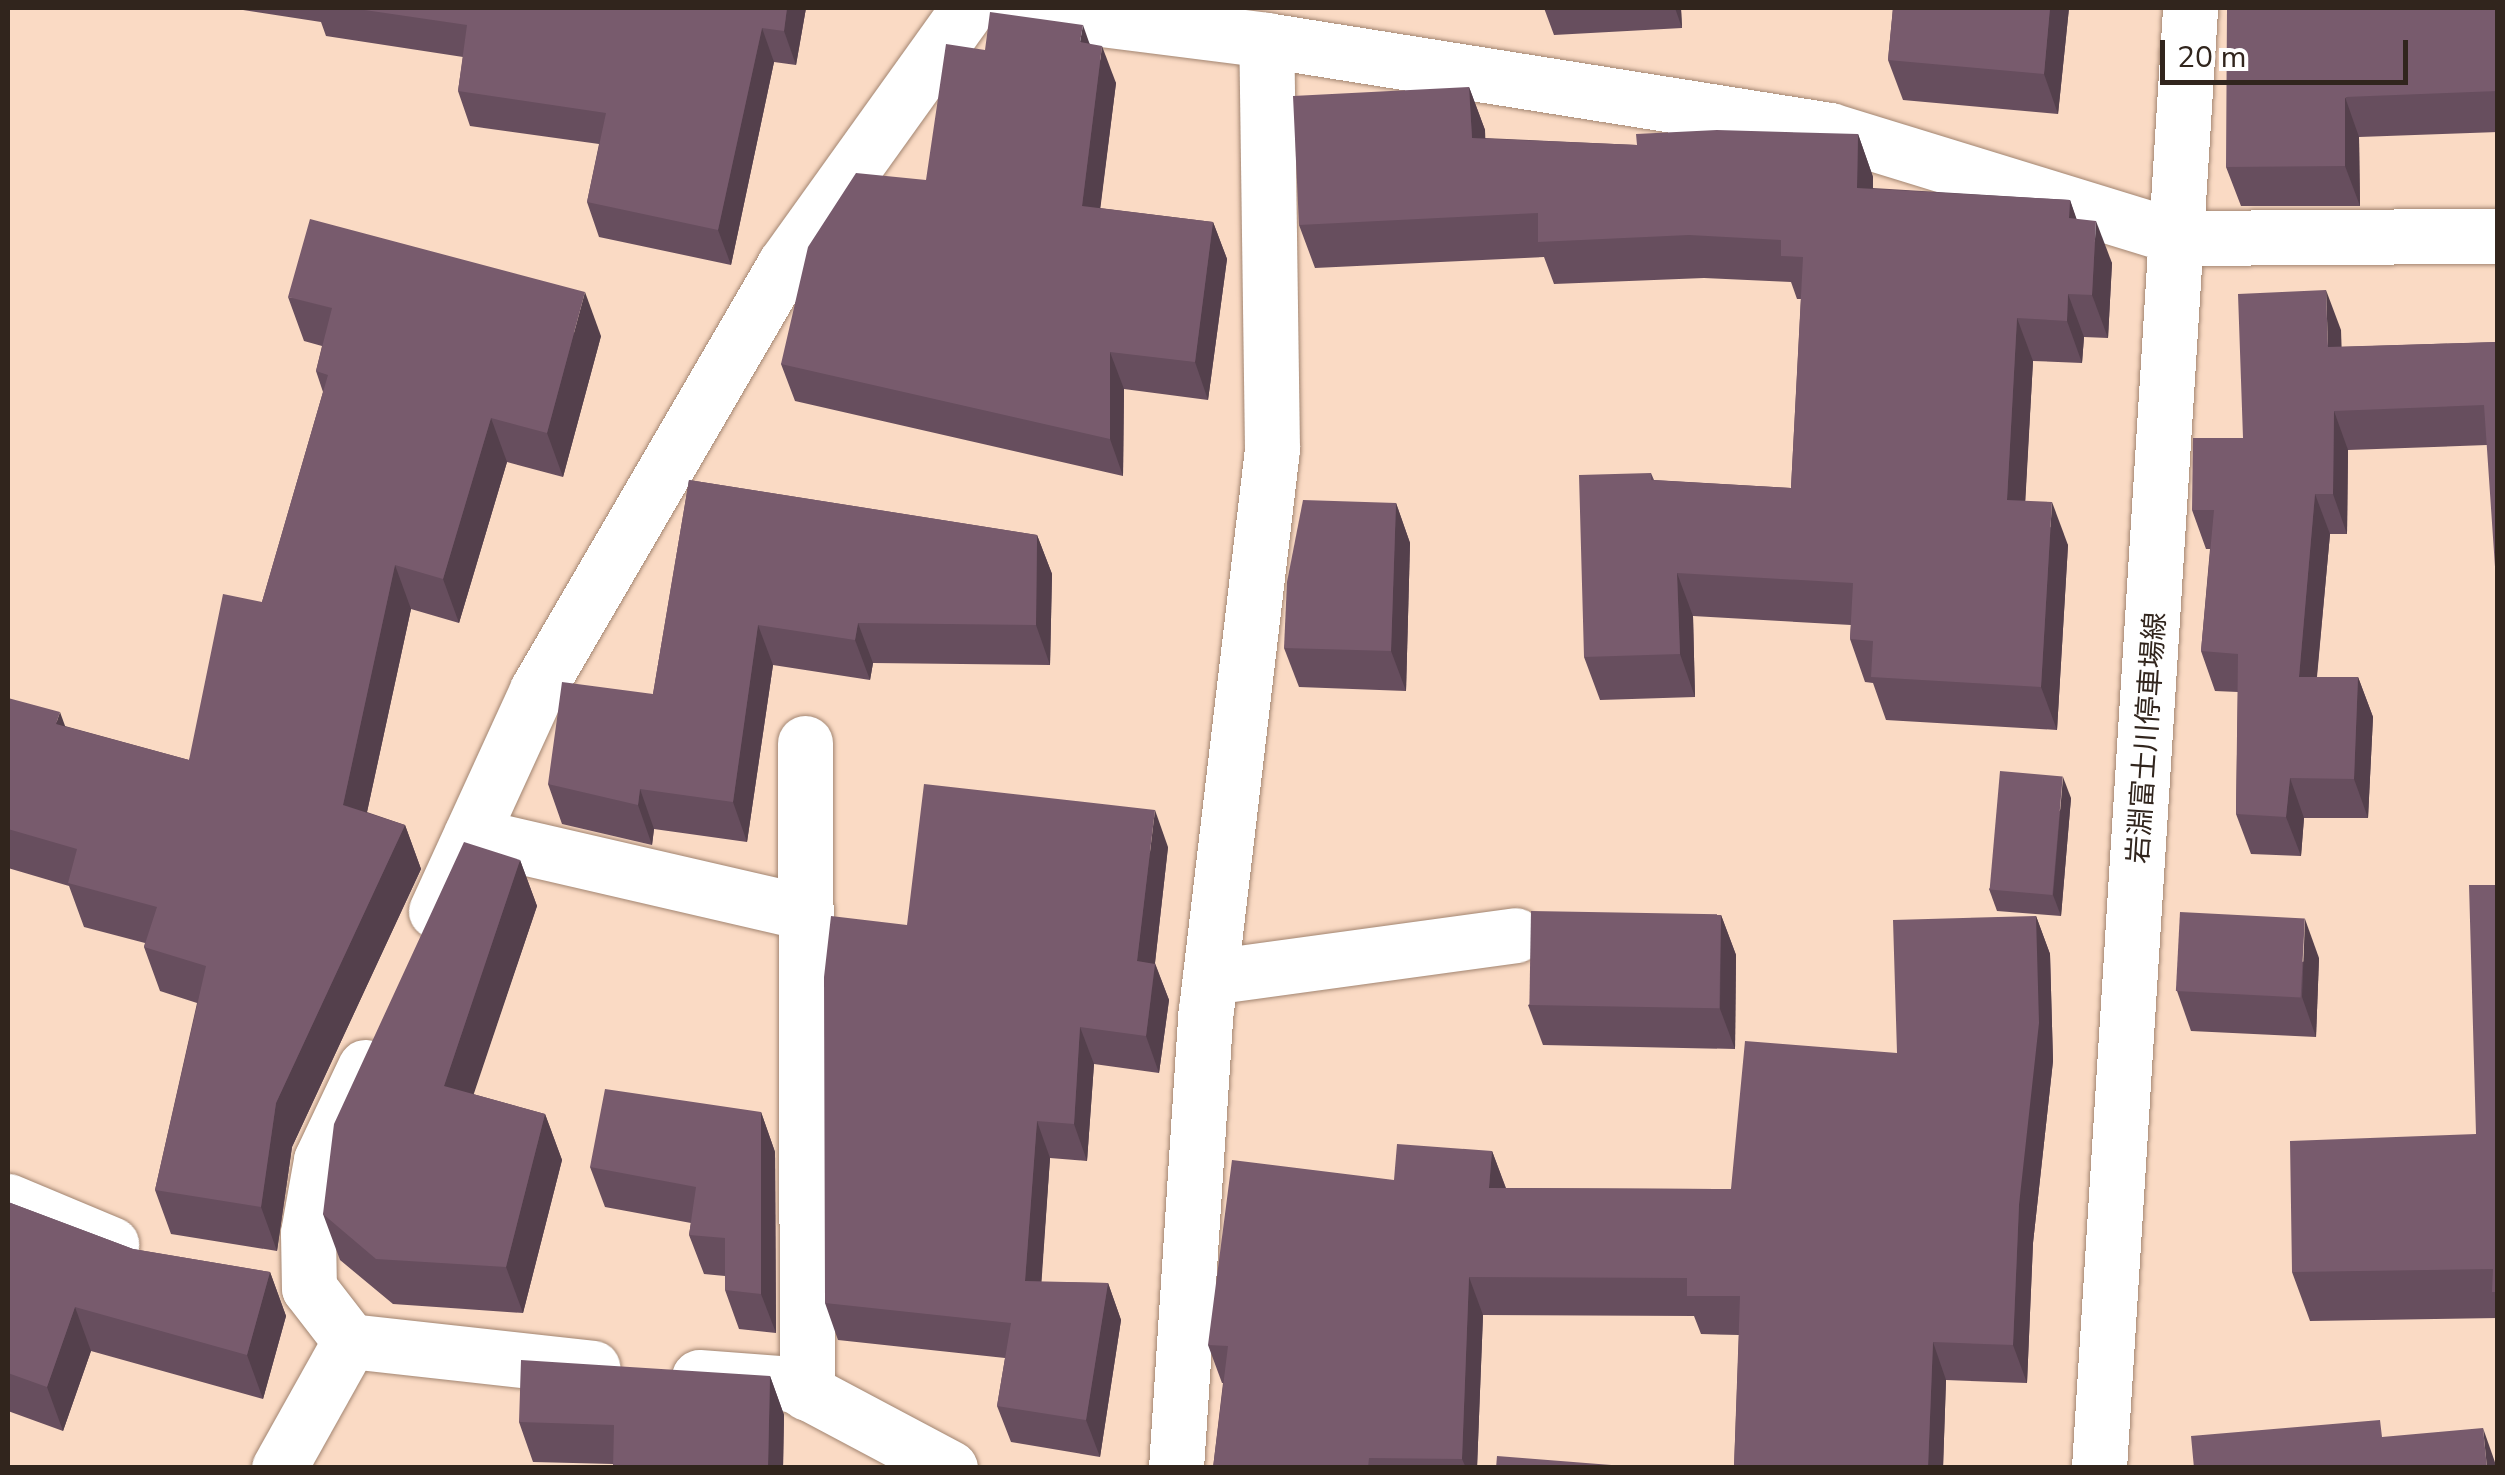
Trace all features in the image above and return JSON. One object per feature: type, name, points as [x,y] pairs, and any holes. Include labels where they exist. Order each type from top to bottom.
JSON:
[{"type":"street","points":[[413,962],[537,690],[785,264],[968,8]]},
{"type":"street","points":[[1014,8],[1266,40],[1830,130],[2180,238],[2498,236]]},
{"type":"street","name":"岩淵富士川停車場線","points":[[2099,1468],[2180,238],[2190,8]]},
{"type":"street","points":[[1176,1468],[1210,977],[1272,449],[1266,40]]},
{"type":"street","points":[[805,743],[807,1393]]},
{"type":"street","points":[[471,835],[805,912]]},
{"type":"street","points":[[1210,977],[1514,935]]},
{"type":"street","points":[[388,1016],[322,1160],[308,1233],[309,1288],[350,1340],[792,1384],[950,1468]]},
{"type":"street","points":[[8,1201],[161,1264]]},
{"type":"street","points":[[254,1279],[309,1288]]},
{"type":"street","points":[[279,1468],[350,1340]]},
{"type":"building","points":[[351,8],[787,8],[784,31],[762,28],[718,230],[587,202],[606,113],[458,91],[467,25]]},
{"type":"building","points":[[1893,8],[2050,8],[2044,74],[1888,60]]},
{"type":"building","points":[[2227,8],[2498,8],[2498,91],[2345,97],[2345,166],[2226,167]]},
{"type":"building","points":[[990,12],[1083,25],[1080,42],[1102,46],[1082,206],[1213,222],[1195,362],[1110,352],[1110,439],[781,364],[808,247],[856,173],[926,180],[946,44],[985,50]]},
{"type":"building","points":[[1469,87],[1472,138],[1637,145],[1636,134],[1717,130],[1858,134],[1857,188],[2070,200],[2069,218],[2096,221],[2092,295],[2068,294],[2067,321],[2017,318],[2007,500],[2052,502],[2041,687],[1871,677],[1873,641],[1850,639],[1853,583],[1677,573],[1680,654],[1584,657],[1579,475],[1651,473],[1651,480],[1791,488],[1803,257],[1781,256],[1781,240],[1689,235],[1538,242],[1538,213],[1299,225],[1293,96]]},
{"type":"building","points":[[310,219],[585,292],[547,433],[491,418],[443,579],[395,565],[343,805],[405,825],[276,1103],[261,1207],[155,1190],[206,966],[144,947],[157,907],[68,883],[77,849],[8,829],[8,698],[60,712],[56,724],[189,760],[223,594],[262,602],[328,375],[316,371],[332,308],[288,297]]},
{"type":"building","points":[[2326,290],[2328,347],[2498,342],[2498,611],[2484,405],[2334,411],[2333,494],[2315,494],[2299,677],[2358,677],[2354,779],[2290,778],[2286,817],[2236,814],[2238,654],[2201,651],[2214,510],[2192,510],[2193,438],[2243,438],[2238,294]]},
{"type":"building","points":[[689,480],[1037,535],[1036,625],[858,623],[855,640],[758,625],[733,802],[640,789],[638,805],[548,784],[562,682],[653,694]]},
{"type":"building","points":[[1303,500],[1396,503],[1391,651],[1284,648],[1287,582]]},
{"type":"building","points":[[2000,771],[2063,776],[2052,895],[1990,890]]},
{"type":"building","points":[[924,784],[1155,810],[1137,961],[1155,964],[1146,1036],[1080,1027],[1074,1124],[1037,1121],[1025,1281],[1108,1283],[1086,1420],[997,1406],[1011,1323],[825,1303],[824,977],[831,916],[907,925]]},
{"type":"building","points":[[464,842],[520,860],[444,1086],[545,1114],[506,1267],[376,1259],[323,1214],[334,1124]]},
{"type":"building","points":[[2469,885],[2498,885],[2498,1292],[2492,1292],[2493,1269],[2292,1272],[2290,1141],[2476,1134]]},
{"type":"building","points":[[1531,911],[1721,914],[1719,1008],[1529,1005]]},
{"type":"building","points":[[2180,912],[2305,919],[2301,997],[2176,991]]},
{"type":"building","points":[[2036,916],[2039,1023],[2019,1205],[2013,1345],[1933,1342],[1928,1468],[1734,1468],[1740,1296],[1687,1296],[1687,1278],[1469,1277],[1462,1459],[1369,1458],[1368,1468],[1213,1468],[1228,1346],[1208,1345],[1232,1160],[1394,1180],[1397,1144],[1492,1151],[1489,1188],[1731,1189],[1745,1041],[1897,1053],[1893,920]]},
{"type":"building","points":[[605,1089],[761,1112],[761,1294],[725,1290],[725,1238],[689,1235],[696,1187],[590,1167]]},
{"type":"building","points":[[8,1202],[133,1249],[270,1272],[247,1355],[75,1307],[47,1387],[8,1373]]},
{"type":"building","points":[[521,1360],[770,1376],[768,1468],[613,1468],[614,1425],[519,1422]]},
{"type":"building","points":[[2380,1420],[2382,1437],[2483,1428],[2487,1468],[2194,1468],[2191,1436]]},
{"type":"building","points":[[1497,1456],[1624,1466],[1624,1468],[1496,1468]]}]
